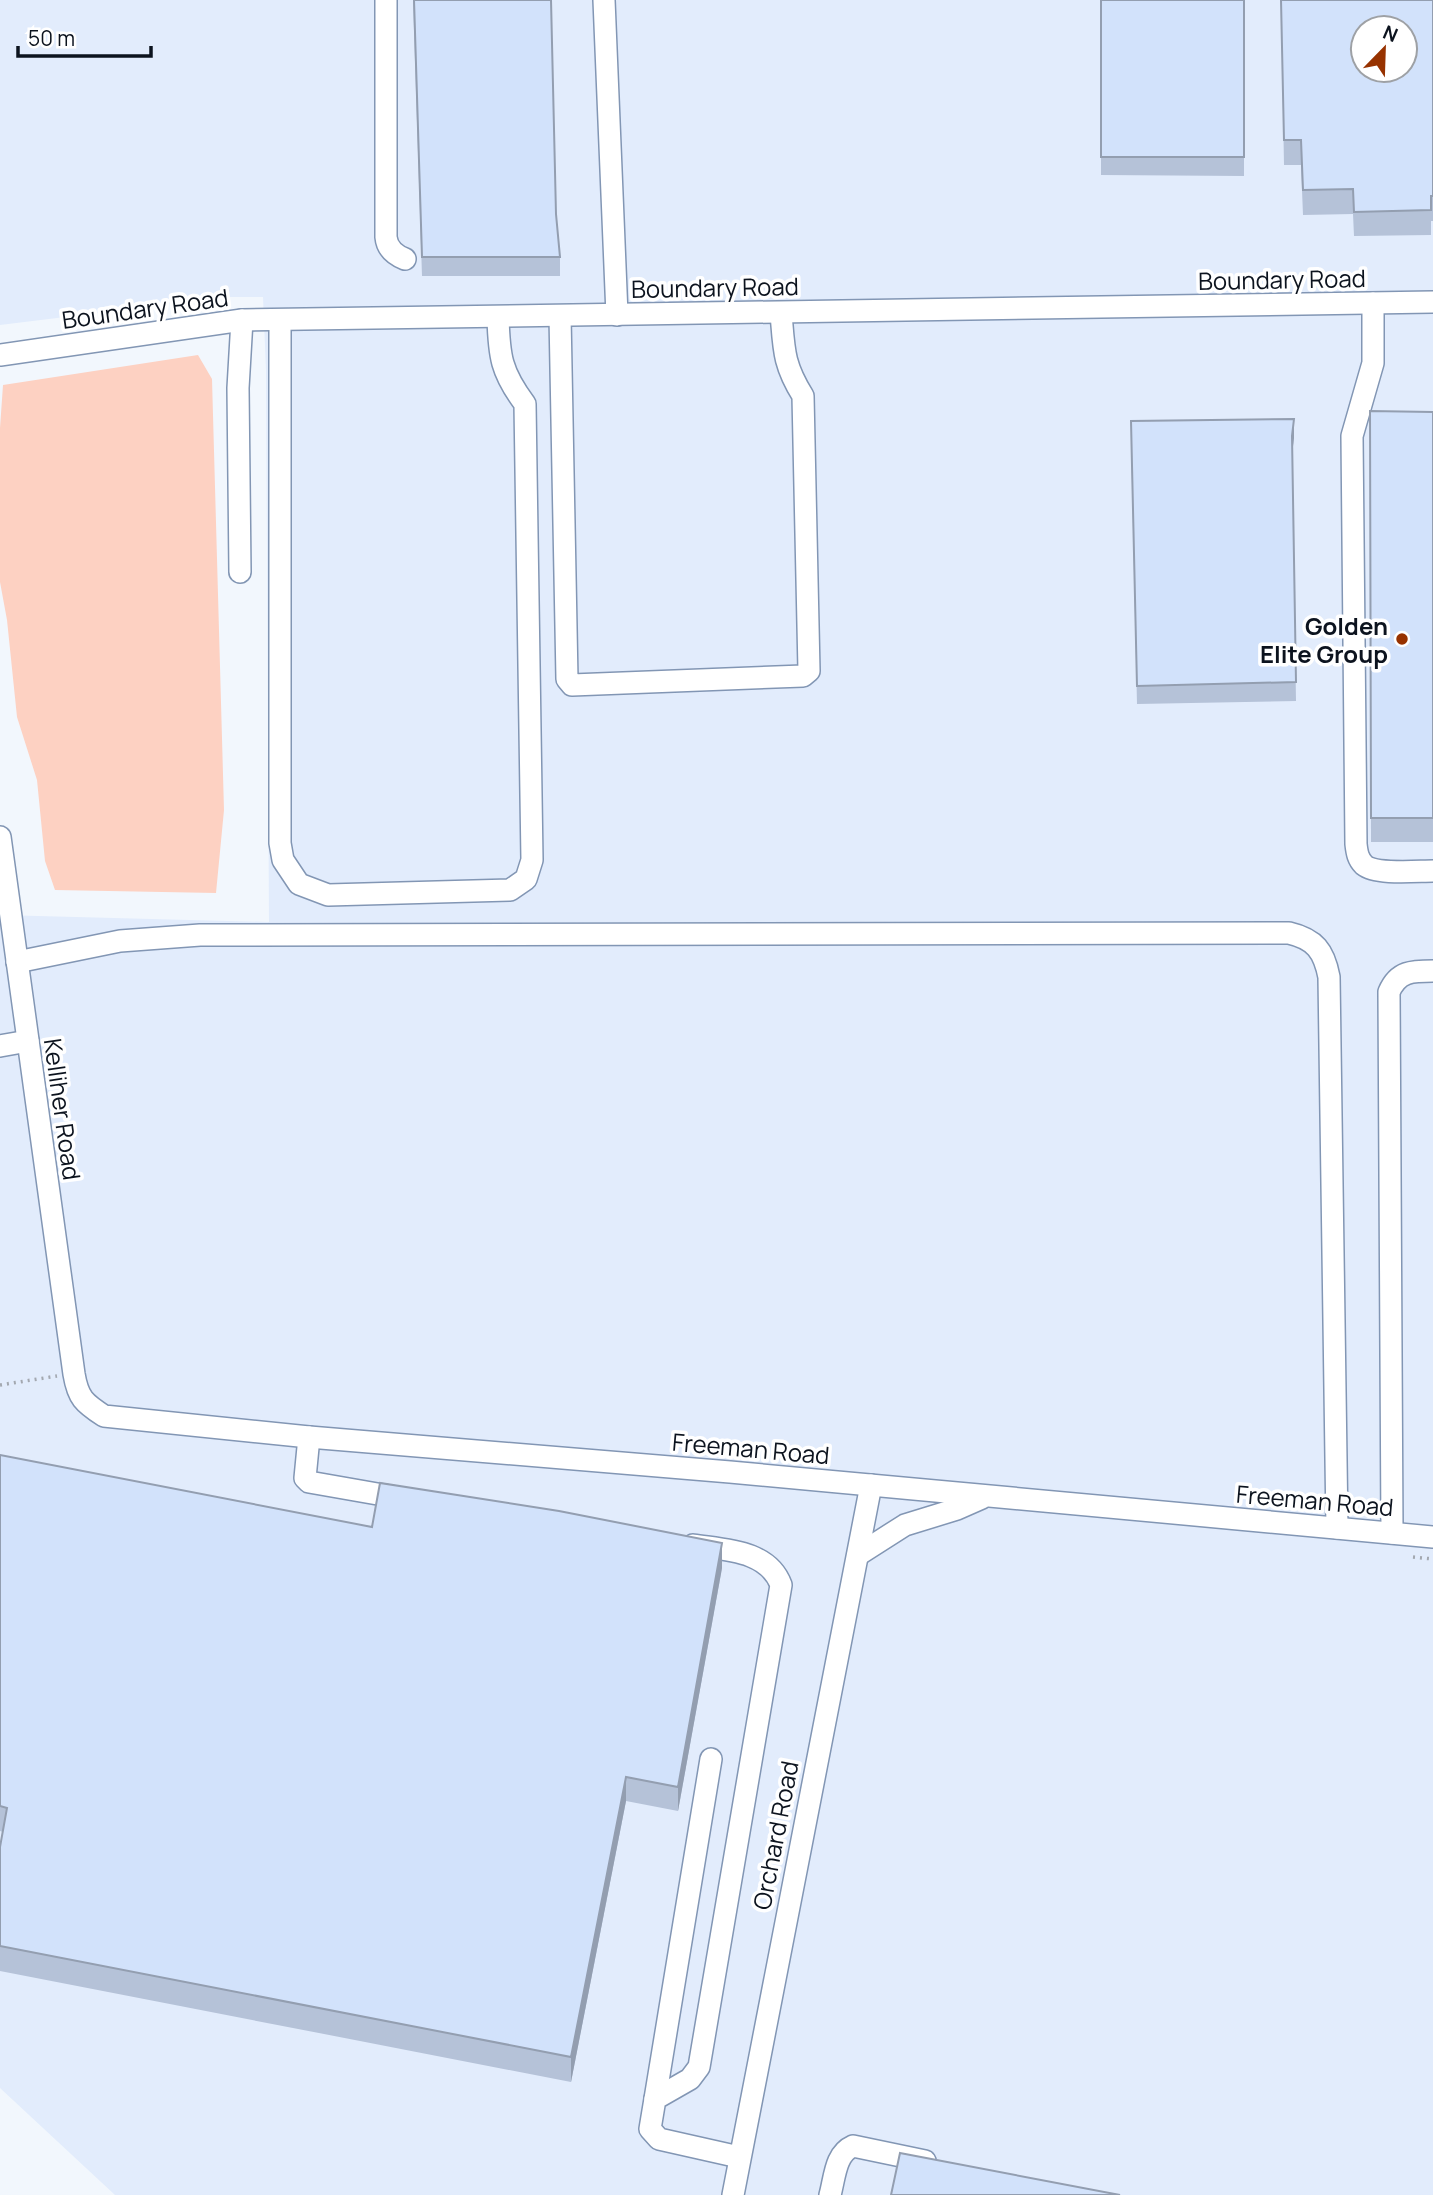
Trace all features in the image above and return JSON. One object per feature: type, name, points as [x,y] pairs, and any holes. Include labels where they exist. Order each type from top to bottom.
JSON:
[{"type":"street","points":[[386,0],[386,237],[397,256],[405,259]]},
{"type":"street","points":[[604,0],[617,315]]},
{"type":"street","name":"Boundary Road","points":[[0,355],[242,320],[1433,302]]},
{"type":"street","points":[[1373,303],[1373,363],[1352,436],[1357,856],[1374,870],[1433,871]]},
{"type":"street","points":[[560,316],[567,679],[572,685],[803,676],[809,671],[803,396],[786,363],[780,313]]},
{"type":"street","points":[[280,320],[280,843],[283,860],[299,884],[328,895],[510,890],[526,879],[532,860],[525,404],[505,374],[499,348],[498,317]]},
{"type":"street","points":[[240,572],[238,388],[242,320]]},
{"type":"street","name":"Kelliher Road","points":[[0,837],[6,928],[17,962],[75,1381]]},
{"type":"street","points":[[17,962],[120,940],[200,935],[1289,933],[1302,936],[1317,946],[1326,960],[1329,977],[1337,1528]]},
{"type":"street","points":[[1392,1533],[1389,992],[1399,976],[1413,971],[1433,971]]},
{"type":"street","points":[[0,1046],[28,1041]]},
{"type":"street","name":"Freeman Road","points":[[75,1381],[85,1404],[104,1416],[309,1437],[1433,1537]]},
{"type":"street","points":[[309,1437],[305,1471],[305,1478],[309,1482],[423,1502]]},
{"type":"street","name":"Orchard Road","points":[[733,2195],[872,1485]]},
{"type":"street","points":[[858,1555],[905,1525],[957,1509],[983,1497]]},
{"type":"street","points":[[655,2099],[690,2079],[699,2067],[781,1585],[776,1574],[749,1553],[667,1541]]},
{"type":"street","points":[[711,1759],[650,2129],[659,2139],[739,2157]]},
{"type":"street","points":[[830,2195],[840,2156],[844,2150],[853,2146],[948,2165]]},
{"type":"path","points":[[0,1385],[75,1381]]},
{"type":"path","points":[[1413,1557],[1433,1559]]},
{"type":"shaded area","points":[[0,0],[1433,0],[1433,2195],[115,2195],[0,2088],[0,915],[269,922],[266,370],[263,297],[228,297],[0,325]]},
{"type":"shaded area","points":[[198,355],[212,379],[224,810],[216,893],[55,890],[45,861],[37,780],[17,717],[7,620],[0,582],[0,428],[3,385]]},
{"type":"building","points":[[414,0],[551,0],[556,214],[560,257],[422,257]]},
{"type":"building","points":[[1101,0],[1244,0],[1244,157],[1101,157]]},
{"type":"building","points":[[1281,0],[1433,0],[1431,210],[1354,212],[1353,189],[1303,190],[1301,140],[1284,140]]},
{"type":"building","name":"Golden Elite Group","points":[[1370,411],[1433,412],[1433,818],[1371,818]]},
{"type":"building","points":[[1294,419],[1292,436],[1296,682],[1137,686],[1131,421]]},
{"type":"building","points":[[0,1455],[372,1527],[380,1483],[559,1511],[722,1543],[678,1787],[626,1777],[571,2057],[0,1946],[0,1847],[7,1808],[0,1806]]},
{"type":"building","points":[[900,2153],[1120,2195],[891,2195]]},
{"type":"place","name":"Golden Elite Group","points":[[1402,639]]}]
